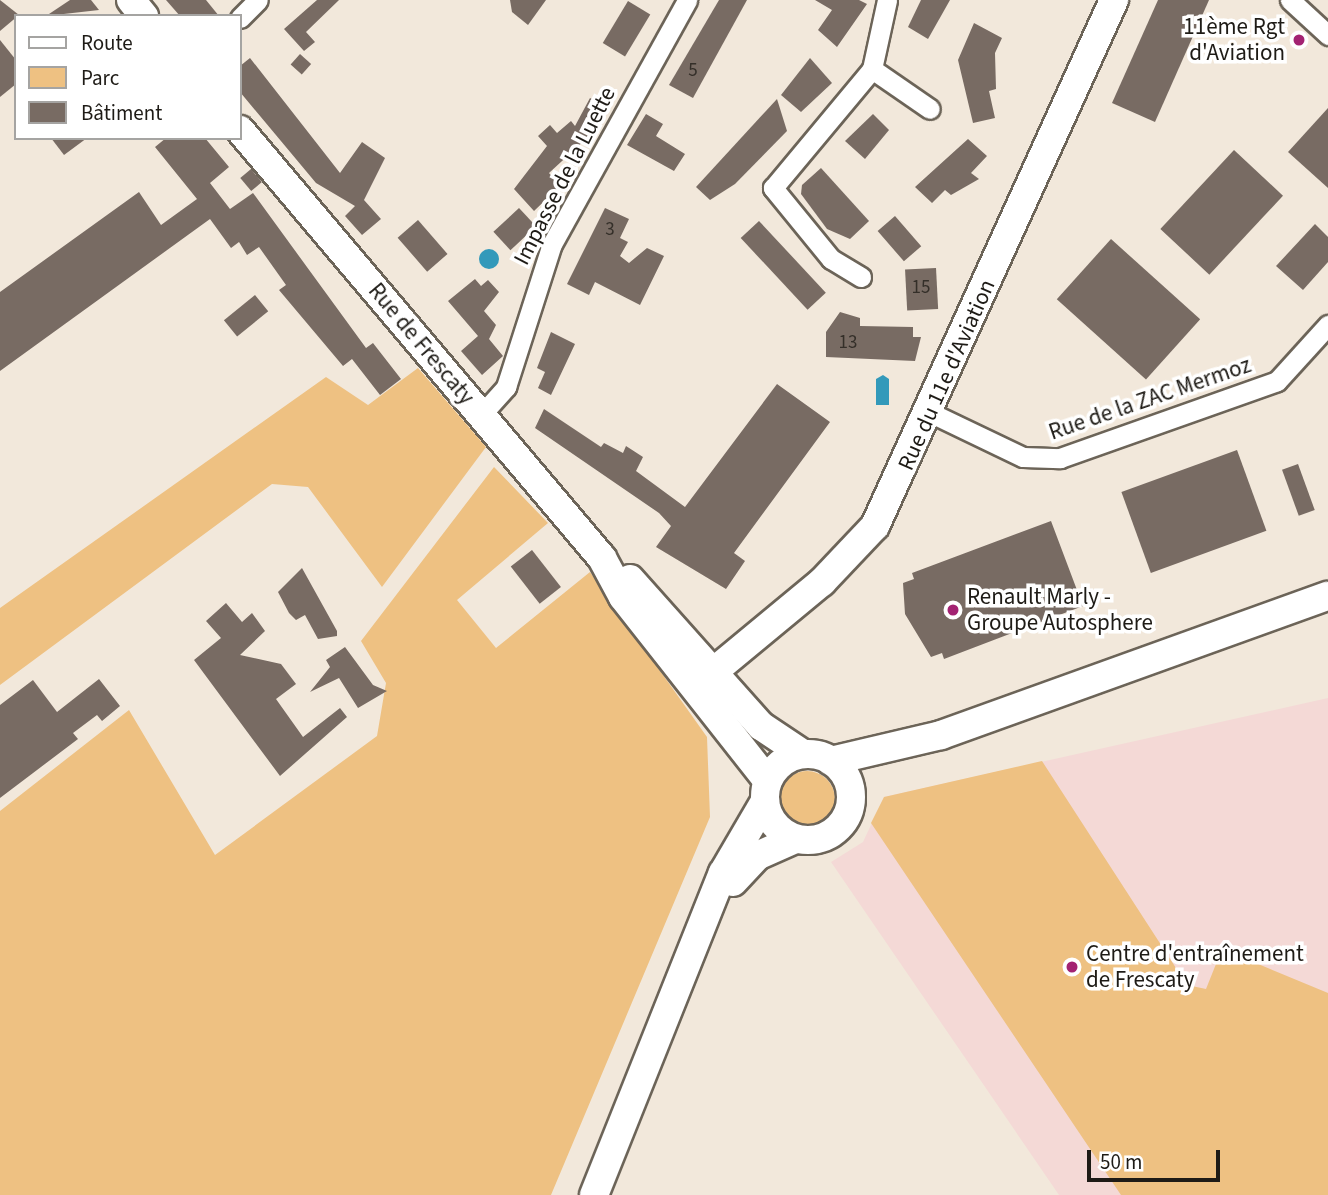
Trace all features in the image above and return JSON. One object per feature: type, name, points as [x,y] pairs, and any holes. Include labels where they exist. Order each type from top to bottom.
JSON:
[{"type":"street","points":[[131,0],[142,14]]},
{"type":"street","points":[[242,16],[258,0]]},
{"type":"street","name":"Impasse de la Luette","points":[[481,415],[506,387],[552,244],[687,0]]},
{"type":"street","points":[[861,276],[831,259],[773,188],[872,69],[887,0]]},
{"type":"street","name":"Rue du 11e d'Aviation","points":[[704,680],[853,553],[893,495],[1114,0]]},
{"type":"street","points":[[1290,0],[1328,35]]},
{"type":"street","points":[[872,69],[930,109]]},
{"type":"street","name":"Rue de Frescaty","points":[[242,132],[602,558],[637,585],[704,680],[766,791]]},
{"type":"street","name":"Rue de la ZAC Mermoz","points":[[930,413],[1023,457],[1060,458],[1277,381],[1328,326]]},
{"type":"street","points":[[594,1195],[701,936],[723,873],[781,764],[803,754],[831,761],[941,735],[1328,596]]},
{"type":"street","name":"Rue de Frescaty","points":[[704,680],[761,726],[803,754]]},
{"type":"street","points":[[701,936],[757,856],[795,839],[834,832],[851,796],[873,773],[941,735]]},
{"type":"street","points":[[831,761],[851,796]]},
{"type":"street","points":[[766,791],[774,825],[795,839]]},
{"type":"shaded area","points":[[1328,698],[1328,1195],[1059,1195],[831,862],[863,842],[884,797]]},
{"type":"green space","points":[[418,368],[486,447],[382,587],[308,487],[272,484],[0,685],[0,608],[326,377],[368,405]]},
{"type":"green space","points":[[494,467],[548,523],[457,600],[496,648],[590,572],[707,737],[710,817],[551,1195],[0,1195],[0,811],[129,710],[215,855],[377,736],[386,683],[361,641]]},
{"type":"green space","name":"Centre d'entraînement de Frescaty","points":[[1042,761],[1187,985],[1206,989],[1222,949],[1328,993],[1328,1195],[1121,1195],[871,823],[884,797]]},
{"type":"green space","points":[[807,771],[818,773],[827,779],[833,788],[833,810],[827,819],[818,825],[807,827],[796,825],[787,819],[781,810],[779,799],[781,788],[787,779],[796,773]]},
{"type":"water","points":[[485,249],[493,249],[499,259],[493,269],[485,269],[479,263],[479,255]]},
{"type":"water","points":[[883,375],[889,379],[889,405],[876,405],[876,379]]},
{"type":"building","points":[[0,0],[18,14],[14,14],[14,19],[0,31]]},
{"type":"building","points":[[70,0],[91,0],[99,10],[64,14],[49,14]]},
{"type":"building","points":[[166,0],[206,0],[217,14],[178,14]]},
{"type":"building","points":[[317,0],[339,0],[306,32],[315,42],[304,51],[284,29]]},
{"type":"building","points":[[510,0],[546,0],[528,25],[512,12]]},
{"type":"building","points":[[719,0],[747,0],[693,98],[669,85]]},
{"type":"building","points":[[815,0],[859,0],[867,4],[837,47],[818,30],[832,10]]},
{"type":"building","points":[[921,0],[950,0],[928,39],[908,27]]},
{"type":"building","points":[[1158,0],[1209,0],[1155,122],[1112,103]]},
{"type":"building","points":[[628,1],[650,14],[625,56],[603,43]]},
{"type":"building","points":[[974,23],[1002,38],[995,53],[996,89],[989,91],[995,118],[973,123],[958,60]]},
{"type":"building","points":[[0,40],[14,58],[14,86],[0,97]]},
{"type":"building","points":[[300,54],[311,64],[302,74],[291,64]]},
{"type":"building","points":[[250,58],[340,173],[362,142],[385,158],[364,200],[381,219],[362,235],[345,216],[355,206],[316,183],[242,94],[242,64]]},
{"type":"building","points":[[810,58],[832,83],[801,112],[781,95]]},
{"type":"building","points":[[590,98],[605,106],[587,138],[549,173],[560,186],[534,211],[514,189],[547,146],[538,136],[550,125],[557,133],[571,121],[575,126]]},
{"type":"building","points":[[777,99],[787,131],[735,184],[710,200],[696,187]]},
{"type":"building","points":[[1328,108],[1328,188],[1288,152]]},
{"type":"building","points":[[646,114],[663,124],[656,136],[685,154],[674,171],[627,145]]},
{"type":"building","points":[[873,114],[889,130],[865,159],[845,141]]},
{"type":"building","points":[[968,139],[987,156],[971,173],[979,179],[951,195],[945,190],[932,203],[915,187]]},
{"type":"building","points":[[53,140],[84,140],[64,155]]},
{"type":"building","points":[[164,140],[207,140],[229,167],[210,183],[230,209],[253,193],[366,348],[373,343],[401,379],[380,395],[352,359],[343,366],[279,290],[286,285],[259,247],[247,255],[239,242],[231,248],[210,219],[0,371],[0,292],[139,192],[161,225],[197,199],[155,147]]},
{"type":"building","points":[[1234,150],[1283,196],[1209,275],[1160,229]]},
{"type":"building","points":[[821,168],[869,221],[850,239],[827,229],[801,194],[802,185]]},
{"type":"building","points":[[251,169],[262,182],[251,191],[240,178]]},
{"type":"building","points":[[519,208],[536,226],[510,250],[493,232]]},
{"type":"building","points":[[605,208],[629,219],[620,238],[628,242],[620,256],[629,263],[647,248],[664,256],[640,305],[595,282],[589,295],[567,284]]},
{"type":"building","points":[[895,216],[921,246],[904,261],[878,231]]},
{"type":"building","points":[[418,220],[448,254],[427,272],[398,238]]},
{"type":"building","points":[[759,221],[826,293],[808,310],[741,238]]},
{"type":"building","points":[[1315,224],[1328,237],[1328,262],[1303,290],[1276,266]]},
{"type":"building","points":[[1111,239],[1200,319],[1146,379],[1057,299]]},
{"type":"building","points":[[936,268],[938,309],[907,311],[905,270]]},
{"type":"building","points":[[475,279],[481,286],[488,280],[499,292],[484,311],[496,325],[489,339],[503,356],[482,375],[461,351],[478,336],[448,301]]},
{"type":"building","points":[[255,295],[268,311],[237,336],[224,320]]},
{"type":"building","points":[[840,312],[860,318],[860,326],[913,327],[913,337],[921,337],[915,361],[826,357],[826,332]]},
{"type":"building","points":[[551,332],[575,344],[551,395],[538,388],[545,372],[537,368]]},
{"type":"building","points":[[777,384],[830,422],[734,553],[745,561],[726,589],[656,547],[671,526],[659,513],[535,428],[544,409],[601,447],[604,443],[623,453],[626,446],[643,457],[636,471],[685,507]]},
{"type":"building","points":[[1237,450],[1266,531],[1151,573],[1121,492]]},
{"type":"building","points":[[1298,464],[1315,510],[1299,516],[1282,470]]},
{"type":"building","points":[[1051,521],[1083,606],[944,659],[942,653],[931,657],[905,614],[903,583],[914,579],[912,573]]},
{"type":"building","points":[[532,550],[561,587],[540,604],[511,567]]},
{"type":"building","points":[[302,568],[337,631],[337,636],[318,639],[305,615],[296,620],[289,613],[278,592]]},
{"type":"building","points":[[226,603],[242,622],[252,613],[265,631],[240,655],[281,664],[296,684],[276,699],[303,737],[340,708],[347,717],[280,776],[194,660],[221,638],[206,621]]},
{"type":"building","points":[[345,647],[373,685],[387,691],[358,708],[339,678],[310,692],[330,667],[326,660]]},
{"type":"building","points":[[99,679],[120,706],[102,721],[97,715],[73,733],[78,739],[0,798],[0,705],[33,680],[57,712]]},
{"type":"place","name":"11ème Rgt d'Aviation","points":[[1299,40]]},
{"type":"place","name":"Renault Marly - Groupe Autosphere","points":[[953,610]]},
{"type":"place","name":"Centre d'entraînement de Frescaty","points":[[1072,967]]}]
